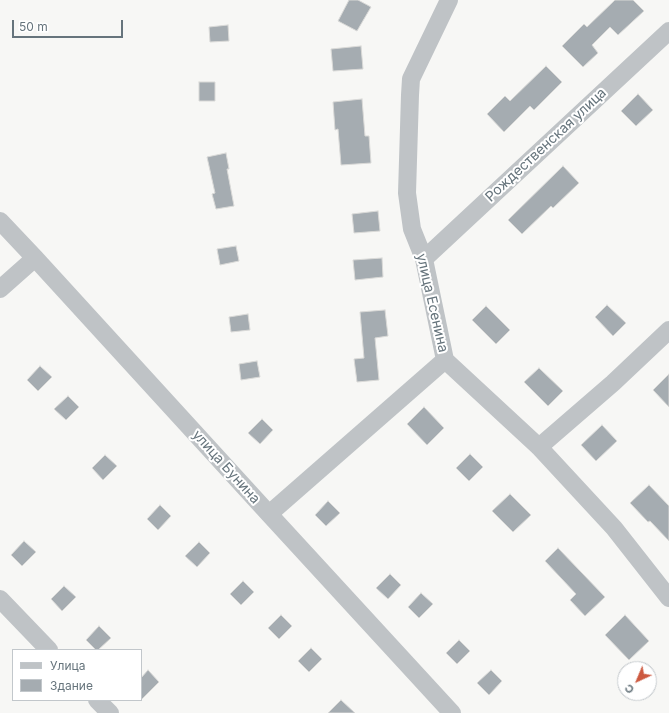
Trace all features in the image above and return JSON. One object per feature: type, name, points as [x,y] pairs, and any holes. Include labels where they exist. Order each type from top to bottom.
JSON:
[{"type":"street","name":"улица Есенина","points":[[449,0],[411,79],[407,193],[412,228],[424,260],[445,360],[539,447],[614,528],[669,598]]},
{"type":"street","name":"Рождественская улица","points":[[424,260],[669,31]]},
{"type":"street","name":"улица Бунина","points":[[0,221],[36,258],[452,713]]},
{"type":"street","points":[[0,289],[36,258]]},
{"type":"street","points":[[539,447],[613,383],[669,330]]},
{"type":"street","points":[[269,514],[445,360]]},
{"type":"street","points":[[0,599],[48,649]]},
{"type":"street","points":[[0,610],[22,622]]},
{"type":"street","points":[[98,701],[110,713]]},
{"type":"building","points":[[349,0],[358,0],[371,7],[357,31],[338,21]]},
{"type":"building","points":[[615,0],[633,0],[644,11],[618,35],[610,27],[592,45],[598,53],[583,67],[562,46],[584,24],[587,27]]},
{"type":"building","points":[[228,25],[229,41],[210,42],[209,27]]},
{"type":"building","points":[[361,46],[363,69],[333,71],[331,49]]},
{"type":"building","points":[[546,66],[562,82],[534,110],[530,106],[504,132],[487,114],[505,96],[510,101]]},
{"type":"building","points":[[199,82],[215,82],[215,101],[199,101]]},
{"type":"building","points":[[638,94],[653,110],[636,126],[621,111]]},
{"type":"building","points":[[362,99],[365,136],[369,136],[371,163],[341,165],[338,129],[335,130],[333,102]]},
{"type":"building","points":[[226,153],[229,169],[227,169],[234,206],[216,209],[212,194],[215,193],[207,157]]},
{"type":"building","points":[[563,166],[579,183],[553,208],[551,206],[522,234],[508,220]]},
{"type":"building","points":[[378,211],[380,231],[354,233],[352,214]]},
{"type":"building","points":[[236,246],[239,261],[220,265],[217,249]]},
{"type":"building","points":[[382,258],[383,277],[355,280],[353,260]]},
{"type":"building","points":[[607,305],[626,323],[613,336],[595,317]]},
{"type":"building","points":[[486,306],[510,330],[496,344],[472,320]]},
{"type":"building","points":[[385,310],[388,336],[375,338],[379,380],[357,382],[354,359],[364,358],[360,312]]},
{"type":"building","points":[[248,314],[250,330],[231,332],[229,317]]},
{"type":"building","points":[[257,361],[260,377],[241,380],[239,364]]},
{"type":"building","points":[[40,366],[52,377],[38,391],[27,380]]},
{"type":"building","points":[[539,368],[563,391],[548,406],[524,382]]},
{"type":"building","points":[[669,374],[669,407],[653,390]]},
{"type":"building","points":[[68,396],[79,407],[66,420],[54,409]]},
{"type":"building","points":[[424,407],[444,428],[427,445],[407,424]]},
{"type":"building","points":[[262,419],[273,430],[260,444],[248,433]]},
{"type":"building","points":[[602,425],[617,441],[596,461],[581,445]]},
{"type":"building","points":[[470,454],[483,467],[469,481],[456,468]]},
{"type":"building","points":[[105,455],[117,466],[103,480],[92,468]]},
{"type":"building","points":[[649,485],[669,506],[669,541],[630,503]]},
{"type":"building","points":[[510,494],[531,515],[513,532],[492,511]]},
{"type":"building","points":[[328,501],[340,513],[326,526],[315,515]]},
{"type":"building","points":[[160,505],[171,516],[158,530],[147,519]]},
{"type":"building","points":[[24,541],[36,552],[22,566],[11,555]]},
{"type":"building","points":[[199,542],[210,553],[197,567],[185,556]]},
{"type":"building","points":[[558,548],[605,597],[585,616],[570,600],[576,594],[545,561]]},
{"type":"building","points":[[390,574],[401,585],[388,599],[376,588]]},
{"type":"building","points":[[243,581],[254,592],[241,605],[230,594]]},
{"type":"building","points":[[64,586],[76,597],[62,611],[51,599]]},
{"type":"building","points":[[421,593],[433,604],[419,618],[408,607]]},
{"type":"building","points":[[281,615],[292,626],[279,639],[268,628]]},
{"type":"building","points":[[625,615],[649,641],[629,660],[605,635]]},
{"type":"building","points":[[99,626],[111,638],[99,649],[95,649],[86,640]]},
{"type":"building","points":[[459,640],[470,651],[457,664],[446,653]]},
{"type":"building","points":[[311,648],[322,659],[309,672],[298,661]]},
{"type":"building","points":[[148,670],[159,682],[142,699],[142,677]]},
{"type":"building","points":[[491,670],[502,681],[489,695],[477,683]]},
{"type":"building","points":[[341,700],[355,713],[328,713]]}]
